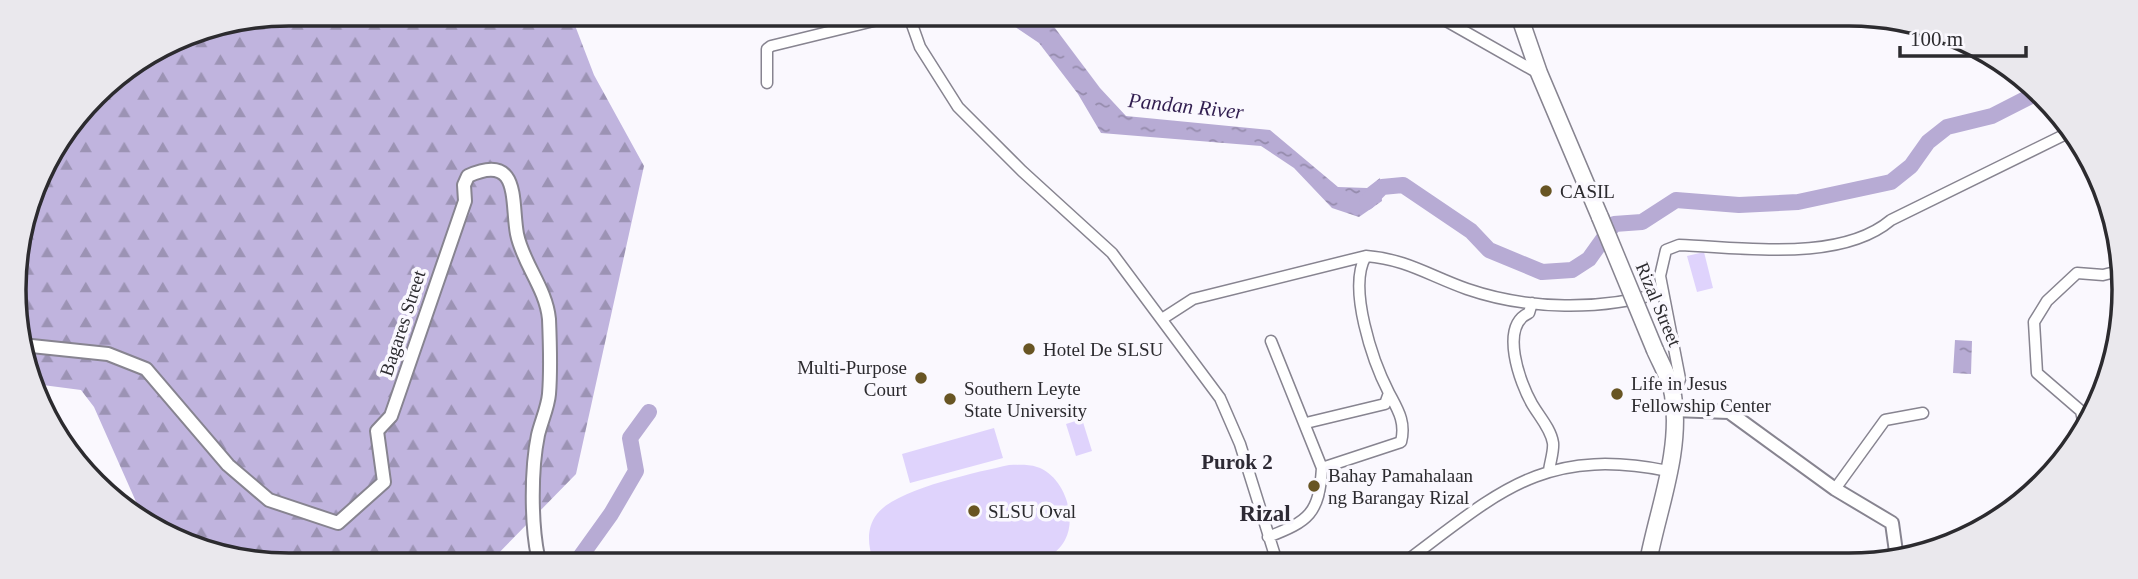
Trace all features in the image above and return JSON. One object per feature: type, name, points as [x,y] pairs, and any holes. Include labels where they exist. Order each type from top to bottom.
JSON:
[{"type":"main road","name":"Rizal Street","points":[[1523,26],[1539,73],[1655,350],[1673,403],[1668,471],[1650,553]]},
{"type":"street","points":[[768,83],[768,49],[771,46],[853,26]]},
{"type":"street","points":[[913,26],[920,47],[958,107],[1022,171],[1112,253],[1220,398],[1240,444],[1274,553]]},
{"type":"street","points":[[1455,26],[1539,73]]},
{"type":"street","points":[[1896,549],[1892,523],[1835,489],[1729,412],[1673,403],[1680,379],[1663,292],[1661,262],[1667,250],[1679,245],[1822,248],[1876,233],[1891,220],[2062,136]]},
{"type":"street","name":"Bagares Street","points":[[32,346],[108,354],[146,369],[228,464],[268,500],[338,523],[384,482],[377,431],[391,416],[466,201],[464,185],[468,176],[481,170],[498,170],[508,178],[514,192],[522,251],[539,285],[549,316],[549,394],[534,457],[532,527],[537,553]]},
{"type":"street","points":[[1162,319],[1192,299],[1366,256],[1395,258],[1470,290],[1532,303],[1586,304],[1663,292]]},
{"type":"street","points":[[1322,468],[1401,442],[1404,429],[1359,310],[1360,278],[1366,256]]},
{"type":"street","points":[[2081,412],[2037,373],[2034,322],[2047,301],[2077,273],[2111,273]]},
{"type":"street","points":[[1532,303],[1529,313],[1520,317],[1514,333],[1515,346],[1520,377],[1553,443],[1549,471]]},
{"type":"street","points":[[1268,537],[1298,525],[1312,513],[1321,491],[1322,468],[1271,341]]},
{"type":"street","points":[[1306,423],[1385,404],[1389,393]]},
{"type":"street","points":[[1835,489],[1885,420],[1923,413]]},
{"type":"street","points":[[1417,553],[1508,486],[1549,471],[1587,463],[1612,463],[1668,471]]},
{"type":"green space","points":[[290,26],[575,26],[594,75],[644,166],[576,474],[499,553],[272,552],[238,548],[189,533],[137,504],[94,407],[81,390],[44,385],[40,374],[31,341],[27,307],[31,238],[46,189],[71,143],[103,103],[129,81],[173,53],[238,31]]},
{"type":"shaded area","points":[[1704,252],[1713,288],[1697,292],[1687,256]]},
{"type":"shaded area","points":[[1082,419],[1092,451],[1076,456],[1066,424]]},
{"type":"shaded area","points":[[994,428],[1003,458],[910,483],[902,454]]},
{"type":"shaded area","name":"SLSU Oval","points":[[1009,465],[1030,465],[1046,471],[1054,478],[1066,498],[1070,520],[1065,540],[1057,551],[871,553],[869,543],[873,519],[887,505],[919,489]]},
{"type":"water","points":[[1014,26],[1054,26],[1100,88],[1126,116],[1270,130],[1338,187],[1367,188],[1380,178],[1382,201],[1359,217],[1332,208],[1294,168],[1261,146],[1101,133],[1078,94],[1039,43]]},
{"type":"water","points":[[1955,340],[1972,341],[1971,374],[1953,373]]},
{"type":"waterway","name":"Pandan River","points":[[1367,202],[1382,187],[1403,185],[1471,231],[1489,250],[1542,272],[1572,270],[1589,259],[1614,224],[1642,222],[1676,200],[1739,205],[1798,202],[1891,182],[1911,166],[1928,142],[1947,127],[1992,116],[2028,97]]},
{"type":"waterway","points":[[583,553],[611,514],[636,471],[630,438],[649,412]]},
{"type":"place","name":"CASIL","points":[[1546,191]]},
{"type":"place","name":"Hotel De SLSU","points":[[1029,349]]},
{"type":"place","name":"Multi-Purpose Court","points":[[921,378]]},
{"type":"place","name":"Life in Jesus Fellowship Center","points":[[1617,394]]},
{"type":"place","name":"Southern Leyte State University","points":[[950,399]]},
{"type":"place","name":"Bahay Pamahalaan ng Barangay Rizal","points":[[1314,486]]},
{"type":"place","name":"SLSU Oval","points":[[974,511]]},
{"type":"district","name":"Purok 2","points":[[1237,462]]},
{"type":"district","name":"Rizal","points":[[1265,513]]}]
